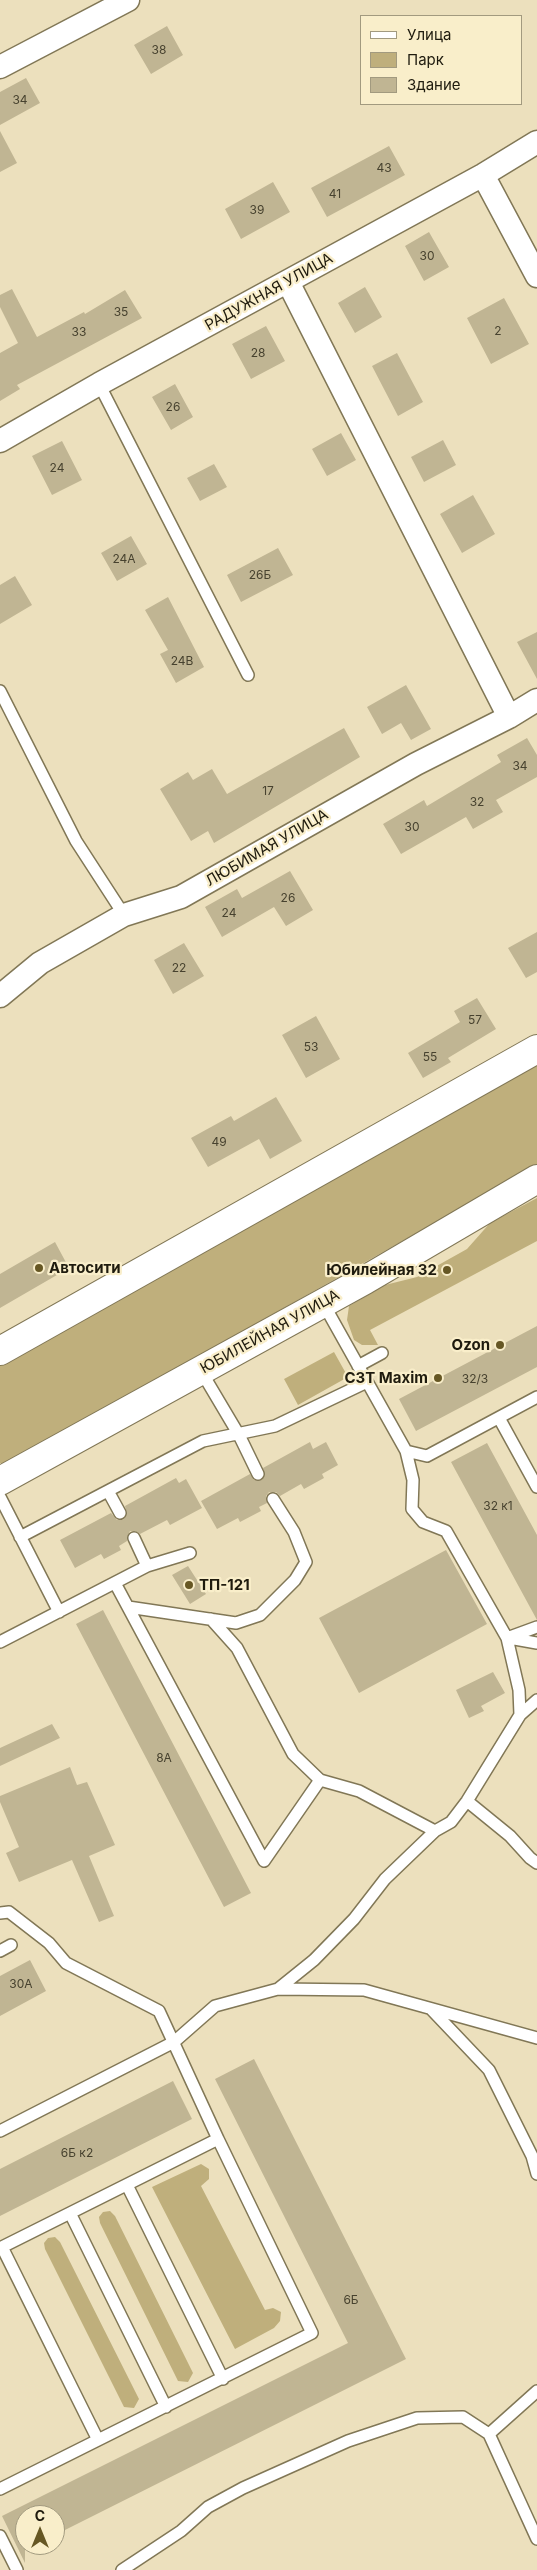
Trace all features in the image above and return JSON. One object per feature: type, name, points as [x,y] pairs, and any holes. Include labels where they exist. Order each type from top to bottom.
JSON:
[{"type":"main road","points":[[0,1351],[537,1049]]},
{"type":"main road","name":"ЮБИЛЕЙНАЯ УЛИЦА","points":[[0,1481],[323,1303],[537,1179]]},
{"type":"street","points":[[0,67],[128,0]]},
{"type":"street","name":"РАДУЖНАЯ УЛИЦА","points":[[0,441],[99,384],[483,175],[537,142]]},
{"type":"street","points":[[483,175],[537,276]]},
{"type":"street","points":[[288,282],[509,717]]},
{"type":"street","name":"ЛЮБИМАЯ УЛИЦА","points":[[0,996],[40,963],[124,915],[181,898],[416,764],[509,717],[537,700]]},
{"type":"lane","points":[[99,384],[248,675]]},
{"type":"lane","points":[[0,691],[76,841],[124,915]]},
{"type":"lane","points":[[323,1303],[406,1451],[413,1480],[412,1509],[423,1522],[446,1531],[507,1638],[519,1690],[520,1715]]},
{"type":"lane","points":[[358,1366],[382,1353]]},
{"type":"lane","points":[[200,1370],[239,1435],[258,1474]]},
{"type":"lane","points":[[20,1537],[203,1441],[275,1426],[367,1382]]},
{"type":"lane","points":[[406,1451],[427,1456],[537,1397]]},
{"type":"lane","points":[[499,1418],[537,1487]]},
{"type":"lane","points":[[108,1491],[120,1513]]},
{"type":"lane","points":[[0,1497],[59,1612]]},
{"type":"lane","points":[[128,1607],[236,1623],[260,1615],[295,1580],[306,1562],[294,1532],[272,1500]]},
{"type":"lane","points":[[134,1538],[147,1566]]},
{"type":"lane","points":[[0,1642],[147,1566],[190,1553]]},
{"type":"lane","points":[[115,1583],[264,1861],[320,1780]]},
{"type":"lane","points":[[211,1619],[237,1648],[293,1754],[320,1780],[359,1791],[435,1830]]},
{"type":"lane","points":[[507,1638],[537,1627]]},
{"type":"lane","points":[[507,1638],[537,1643]]},
{"type":"lane","points":[[278,1989],[314,1960],[354,1919],[385,1879],[435,1830],[451,1822],[467,1801],[520,1715],[537,1700]]},
{"type":"lane","points":[[467,1801],[510,1836],[537,1863]]},
{"type":"lane","points":[[0,1913],[8,1912],[49,1943],[66,1963],[159,2011],[218,2139],[312,2333],[0,2489]]},
{"type":"lane","points":[[0,1951],[12,1945]]},
{"type":"lane","points":[[0,2131],[174,2042],[216,2006],[278,1989],[364,1990],[537,2038]]},
{"type":"lane","points":[[431,2009],[489,2070],[532,2156],[537,2174]]},
{"type":"lane","points":[[98,2440],[1,2248],[218,2139]]},
{"type":"lane","points":[[127,2185],[223,2379]]},
{"type":"lane","points":[[70,2213],[166,2407]]},
{"type":"lane","points":[[489,2434],[537,2391]]},
{"type":"lane","points":[[122,2570],[181,2531],[208,2507],[287,2467],[348,2441],[417,2418],[463,2417],[489,2434],[537,2539]]},
{"type":"lane","points":[[0,2536],[17,2570]]},
{"type":"green space","points":[[537,1065],[537,1165],[6,1465],[0,1463],[0,1365]]},
{"type":"green space","points":[[537,1198],[537,1241],[370,1330],[378,1345],[362,1345],[354,1340],[347,1320],[349,1306],[385,1285],[417,1277],[467,1249],[490,1223]]},
{"type":"green space","points":[[334,1352],[348,1377],[298,1405],[284,1379]]},
{"type":"green space","points":[[201,2164],[209,2169],[209,2179],[201,2186],[265,2310],[273,2308],[281,2312],[280,2321],[274,2328],[235,2349],[152,2187]]},
{"type":"green space","points":[[110,2211],[115,2216],[193,2373],[188,2382],[178,2381],[100,2223],[99,2217],[103,2212]]},
{"type":"green space","points":[[55,2237],[60,2242],[139,2399],[134,2408],[124,2407],[45,2249],[44,2243],[48,2238]]},
{"type":"building","points":[[167,26],[183,55],[151,74],[134,45]]},
{"type":"building","points":[[26,78],[40,103],[0,125],[0,92]]},
{"type":"building","points":[[0,131],[17,163],[0,172]]},
{"type":"building","points":[[389,146],[405,175],[327,217],[311,188]]},
{"type":"building","points":[[273,182],[290,212],[241,239],[225,209]]},
{"type":"building","points":[[429,232],[449,267],[424,281],[405,246]]},
{"type":"building","points":[[365,287],[382,317],[355,333],[338,303]]},
{"type":"building","points":[[12,289],[37,337],[84,312],[85,314],[125,290],[142,318],[17,385],[20,389],[0,401],[0,353],[18,343],[0,307],[0,295]]},
{"type":"building","points":[[504,298],[529,344],[491,364],[467,318]]},
{"type":"building","points":[[266,326],[285,361],[251,379],[232,344]]},
{"type":"building","points":[[397,353],[423,402],[398,416],[372,366]]},
{"type":"building","points":[[175,384],[193,417],[171,430],[152,397]]},
{"type":"building","points":[[341,433],[356,460],[327,476],[312,449]]},
{"type":"building","points":[[443,440],[456,465],[424,482],[411,457]]},
{"type":"building","points":[[62,441],[82,480],[52,495],[32,456]]},
{"type":"building","points":[[214,464],[227,487],[200,501],[187,478]]},
{"type":"building","points":[[473,495],[495,534],[462,553],[440,514]]},
{"type":"building","points":[[131,536],[147,564],[117,581],[101,553]]},
{"type":"building","points":[[278,548],[293,575],[241,602],[227,575]]},
{"type":"building","points":[[15,576],[32,605],[0,624],[0,585]]},
{"type":"building","points":[[168,597],[204,667],[176,683],[160,654],[168,650],[145,610]]},
{"type":"building","points":[[537,632],[537,679],[517,642]]},
{"type":"building","points":[[406,685],[431,729],[411,740],[401,723],[382,734],[367,707]]},
{"type":"building","points":[[344,728],[360,757],[214,843],[208,831],[191,841],[160,789],[188,772],[193,780],[212,769],[227,794]]},
{"type":"building","points":[[527,738],[537,755],[537,777],[496,800],[503,812],[473,829],[466,817],[401,854],[383,824],[424,800],[427,806],[501,762],[497,755]]},
{"type":"building","points":[[290,871],[313,910],[286,926],[274,907],[222,937],[205,907],[237,889],[242,898]]},
{"type":"building","points":[[537,932],[537,972],[526,978],[508,948]]},
{"type":"building","points":[[184,943],[204,976],[173,994],[154,960]]},
{"type":"building","points":[[477,998],[496,1029],[448,1058],[451,1062],[423,1078],[408,1053],[460,1022],[454,1011]]},
{"type":"building","points":[[316,1016],[340,1059],[306,1078],[282,1035]]},
{"type":"building","points":[[276,1097],[302,1141],[270,1159],[259,1139],[208,1167],[191,1138],[231,1116],[234,1121]]},
{"type":"building","name":"Автосити","points":[[55,1242],[69,1268],[0,1308],[0,1274]]},
{"type":"building","points":[[537,1326],[537,1367],[416,1431],[399,1399]]},
{"type":"building","points":[[310,1442],[313,1449],[326,1442],[338,1465],[322,1474],[324,1478],[304,1489],[301,1484],[280,1496],[276,1492],[269,1492],[266,1496],[267,1503],[259,1507],[261,1511],[240,1522],[238,1518],[217,1529],[201,1501],[250,1474],[254,1480],[262,1480],[265,1475],[263,1468]]},
{"type":"building","points":[[487,1443],[537,1535],[537,1620],[451,1462]]},
{"type":"building","points":[[176,1478],[179,1483],[186,1479],[202,1508],[170,1525],[167,1520],[140,1534],[130,1531],[127,1541],[119,1546],[121,1550],[104,1559],[101,1554],[75,1568],[60,1540],[111,1513],[117,1520],[123,1520],[127,1514],[125,1506]]},
{"type":"building","points":[[446,1550],[487,1624],[359,1693],[319,1618]]},
{"type":"building","name":"ТП-121","points":[[188,1566],[206,1594],[190,1604],[172,1575]]},
{"type":"building","points":[[103,1610],[251,1893],[224,1907],[76,1624]]},
{"type":"building","points":[[493,1672],[505,1693],[481,1706],[484,1711],[469,1718],[456,1690]]},
{"type":"building","points":[[52,1724],[60,1738],[0,1766],[0,1748]]},
{"type":"building","points":[[70,1767],[77,1785],[87,1782],[115,1845],[89,1856],[114,1916],[99,1922],[72,1860],[19,1882],[6,1853],[19,1847],[0,1802],[0,1796]]},
{"type":"building","points":[[30,1960],[46,1991],[0,2016],[0,1976]]},
{"type":"building","points":[[254,2059],[406,2359],[65,2530],[65,2505],[24,2505],[348,2343],[215,2079]]},
{"type":"building","points":[[173,2081],[192,2119],[0,2216],[0,2169]]},
{"type":"building","points":[[15,2510],[15,2543],[2,2516]]},
{"type":"building","points":[[21,2555],[25,2555],[25,2563]]},
{"type":"place","name":"Автосити","points":[[39,1268]]},
{"type":"place","name":"Юбилейная 32","points":[[447,1270]]},
{"type":"place","name":"Ozon","points":[[500,1345]]},
{"type":"place","name":"СЗТ Maxim","points":[[438,1378]]},
{"type":"place","name":"ТП-121","points":[[189,1585]]}]
